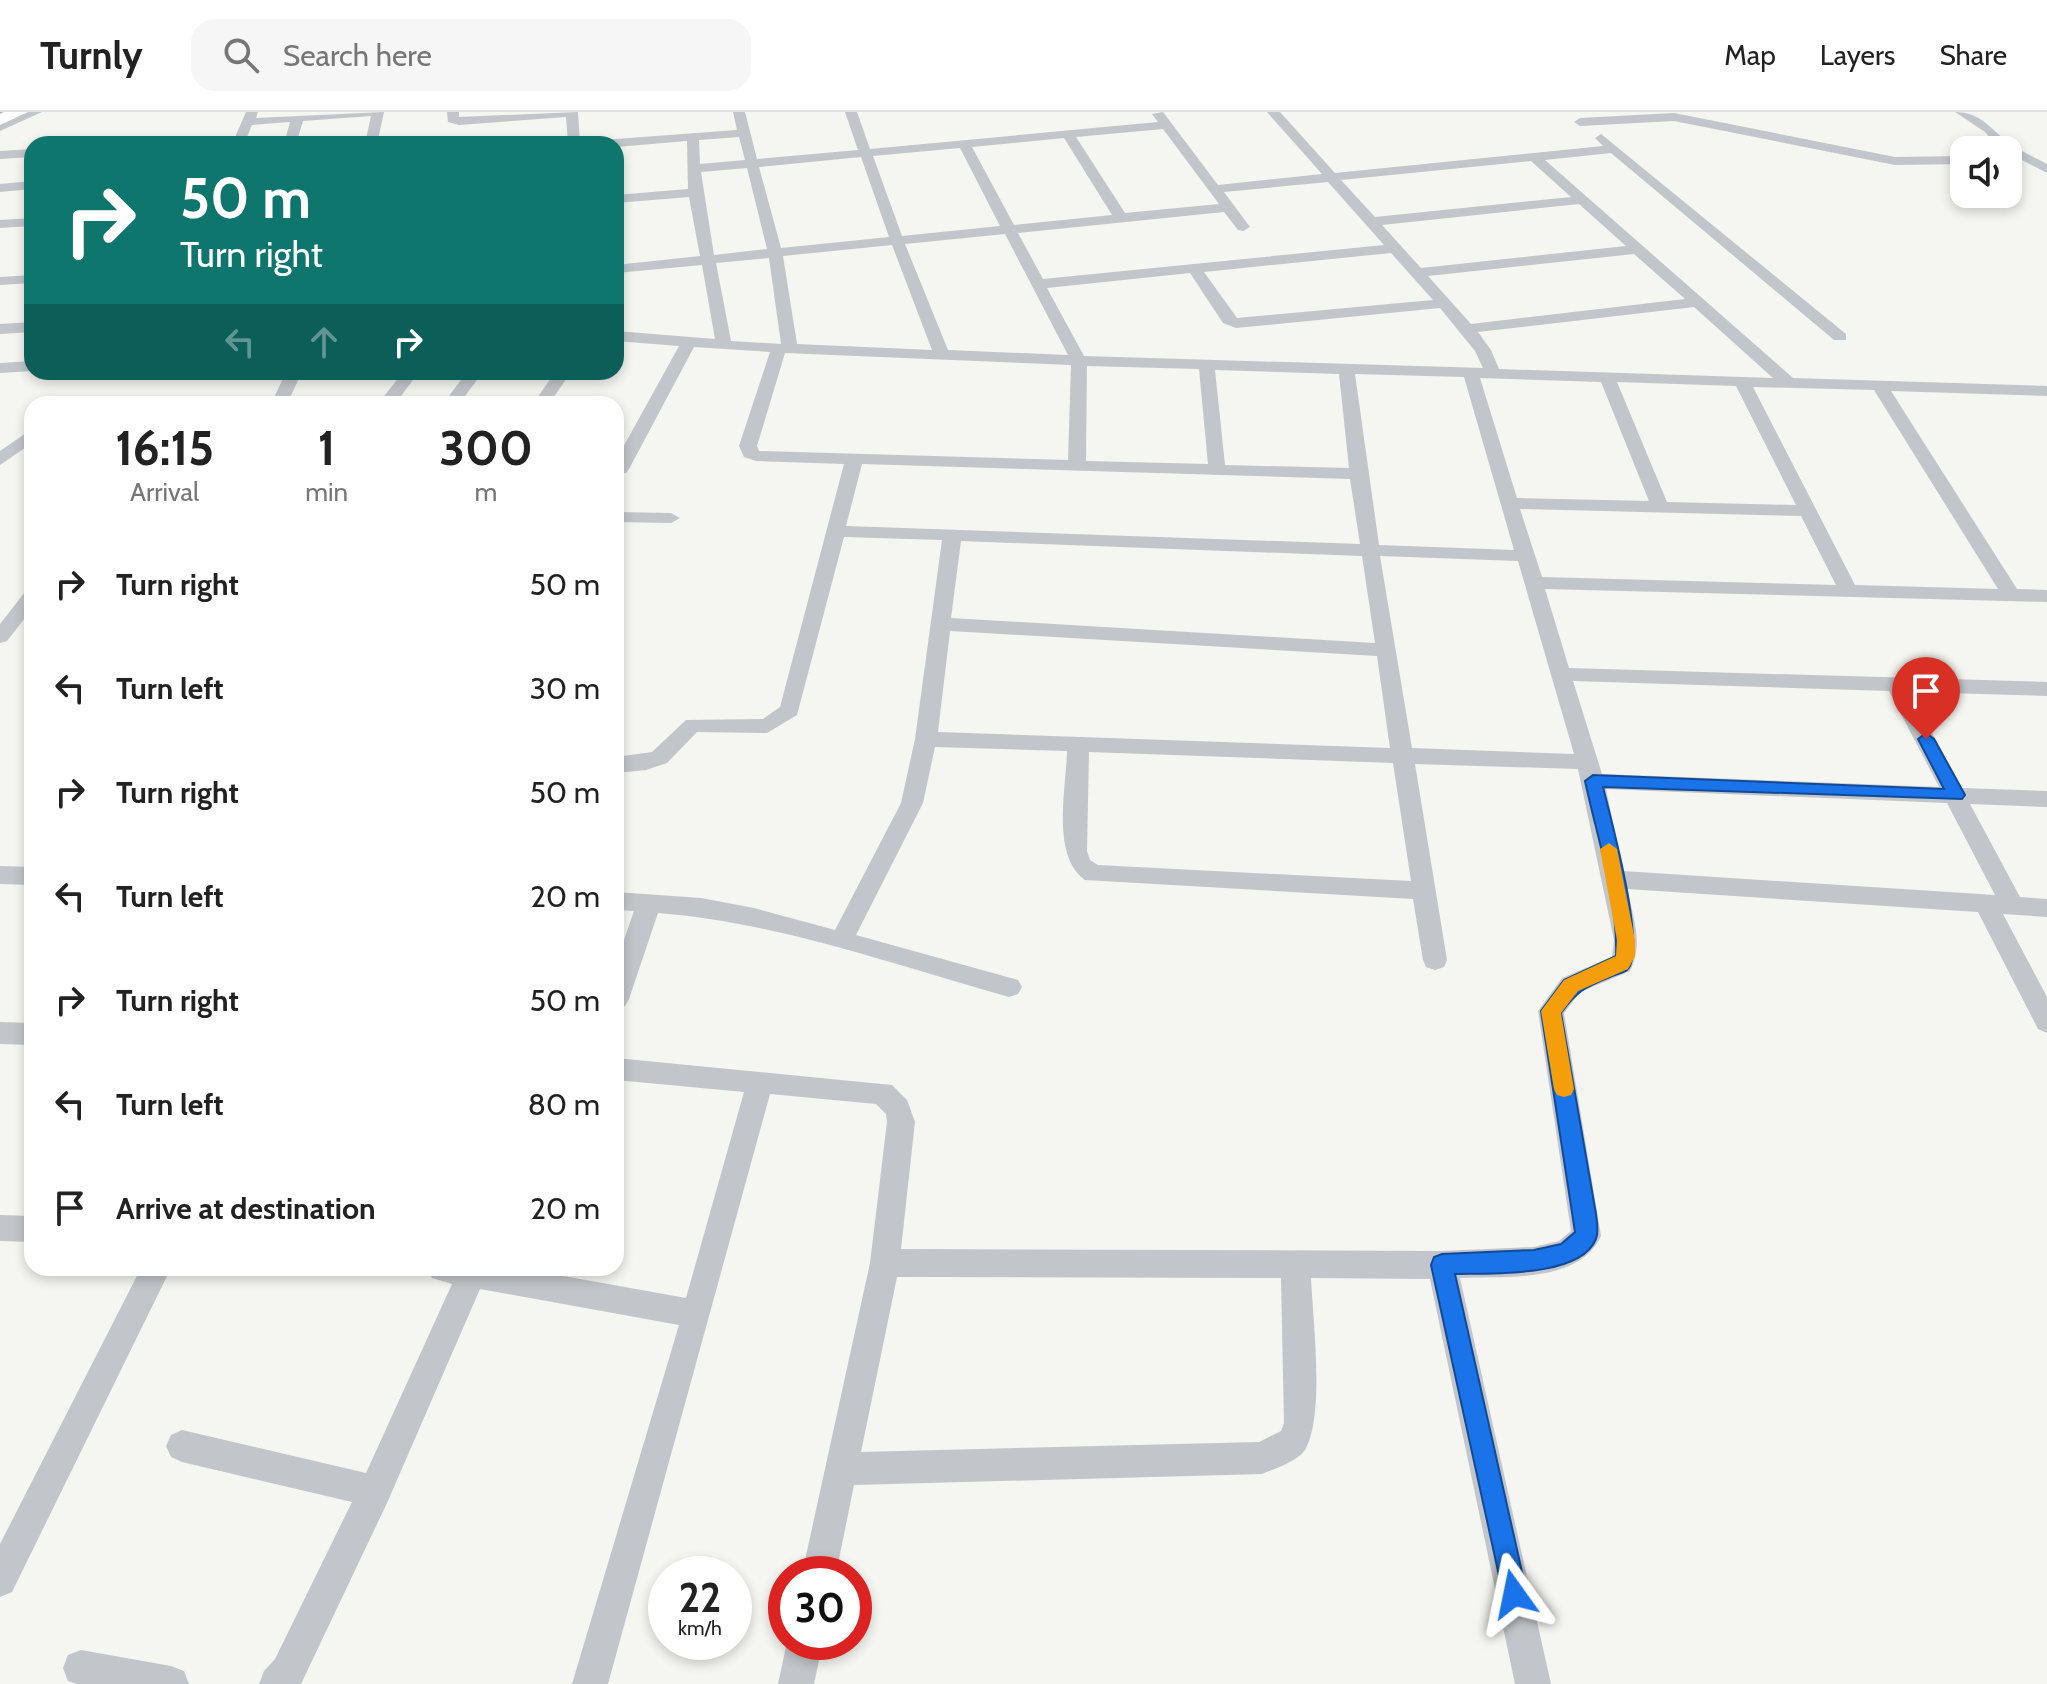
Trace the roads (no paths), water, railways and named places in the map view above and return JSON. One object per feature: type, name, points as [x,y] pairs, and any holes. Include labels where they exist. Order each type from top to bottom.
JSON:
[{"type":"main road","points":[[0,120],[19,112]]},
{"type":"street","points":[[0,127],[36,112]]},
{"type":"street","points":[[242,136],[250,117],[298,118],[378,112],[373,136]]},
{"type":"street","points":[[453,112],[452,119],[459,121],[572,112],[574,136]]},
{"type":"street","points":[[739,112],[775,253],[785,348],[748,446],[750,453],[756,456],[854,460],[1358,474]]},
{"type":"street","points":[[851,112],[942,355]]},
{"type":"street","points":[[1100,112],[1112,130]]},
{"type":"street","points":[[1156,112],[1243,227]]},
{"type":"street","points":[[1273,112],[1467,329],[1483,350],[1494,375]]},
{"type":"street","points":[[1568,112],[1840,337]]},
{"type":"street","points":[[1961,112],[1989,129],[1993,136]]},
{"type":"street","points":[[1580,122],[1695,116],[1895,161],[1950,160]]},
{"type":"street","points":[[292,136],[298,118]]},
{"type":"street","points":[[694,169],[1165,125]]},
{"type":"street","points":[[624,142],[745,133]]},
{"type":"street","points":[[1068,134],[1121,218]]},
{"type":"street","points":[[693,137],[695,192],[724,344]]},
{"type":"street","points":[[964,144],[1079,361],[1077,466]]},
{"type":"street","points":[[1215,189],[1615,149]]},
{"type":"street","points":[[0,155],[24,154]]},
{"type":"street","points":[[1534,157],[1791,385]]},
{"type":"street","points":[[2022,157],[2047,169]]},
{"type":"street","points":[[0,188],[24,186]]},
{"type":"street","points":[[624,198],[695,192]]},
{"type":"street","points":[[1371,222],[1582,200]]},
{"type":"street","points":[[624,268],[1229,207]]},
{"type":"street","points":[[0,224],[24,222]]},
{"type":"street","points":[[1039,284],[1394,248]]},
{"type":"street","points":[[1417,273],[1638,249]]},
{"type":"street","points":[[1194,268],[1228,320],[1236,323],[1444,303]]},
{"type":"street","points":[[0,281],[24,280]]},
{"type":"street","points":[[1467,329],[1698,302]]},
{"type":"street","points":[[0,329],[24,328]]},
{"type":"street","points":[[624,337],[785,348],[1079,361],[2045,394]]},
{"type":"street","points":[[624,462],[689,342]]},
{"type":"street","points":[[1207,365],[1217,470]]},
{"type":"street","points":[[0,380],[16,367]]},
{"type":"street","points":[[1347,370],[1358,474],[1435,960]]},
{"type":"street","points":[[885,1263],[1442,1265],[1534,1261],[1567,1253],[1586,1236],[1551,1011],[1571,985],[1621,964],[1626,940],[1590,772],[1471,374]]},
{"type":"street","points":[[1608,379],[1660,507]]},
{"type":"street","points":[[392,396],[405,380]]},
{"type":"street","points":[[1743,383],[1849,592]]},
{"type":"street","points":[[1881,388],[2012,596]]},
{"type":"street","points":[[0,460],[24,440]]},
{"type":"street","points":[[624,765],[658,758],[668,752],[684,729],[694,725],[762,726],[780,720],[790,710],[854,460]]},
{"type":"street","points":[[1510,503],[1808,511]]},
{"type":"street","points":[[624,517],[671,518]]},
{"type":"street","points":[[838,531],[1526,556]]},
{"type":"street","points":[[841,941],[912,803],[926,739],[952,536]]},
{"type":"street","points":[[1534,583],[2047,596]]},
{"type":"street","points":[[0,637],[24,606]]},
{"type":"street","points":[[940,624],[1386,650]]},
{"type":"street","points":[[1561,674],[2047,689]]},
{"type":"street","points":[[1895,683],[2013,906]]},
{"type":"street","points":[[926,739],[1403,756],[1590,772],[2047,799]]},
{"type":"street","points":[[1078,744],[1075,851],[1081,865],[1093,874],[1424,891]]},
{"type":"street","points":[[1615,879],[2047,908]]},
{"type":"street","points":[[624,901],[701,907],[754,917],[1009,987]]},
{"type":"street","points":[[624,976],[649,903]]},
{"type":"street","points":[[1986,905],[2047,1022]]},
{"type":"street","points":[[0,1033],[24,1034]]},
{"type":"street","points":[[624,1070],[882,1093],[898,1105],[901,1129],[885,1263],[823,1556]]},
{"type":"street","points":[[590,1684],[697,1314],[760,1082]]},
{"type":"street","points":[[0,1228],[24,1229]]},
{"type":"street","points":[[1442,1265],[1533,1684]]},
{"type":"street","points":[[842,1469],[1262,1458],[1292,1442],[1300,1423],[1296,1266]]},
{"type":"street","points":[[0,1580],[152,1276]]},
{"type":"street","points":[[277,1684],[288,1672],[375,1491],[455,1276]]},
{"type":"street","points":[[525,1276],[697,1314]]},
{"type":"street","points":[[182,1446],[375,1491]]},
{"type":"street","points":[[796,1684],[801,1660]]},
{"type":"street","points":[[81,1668],[171,1684]]}]
